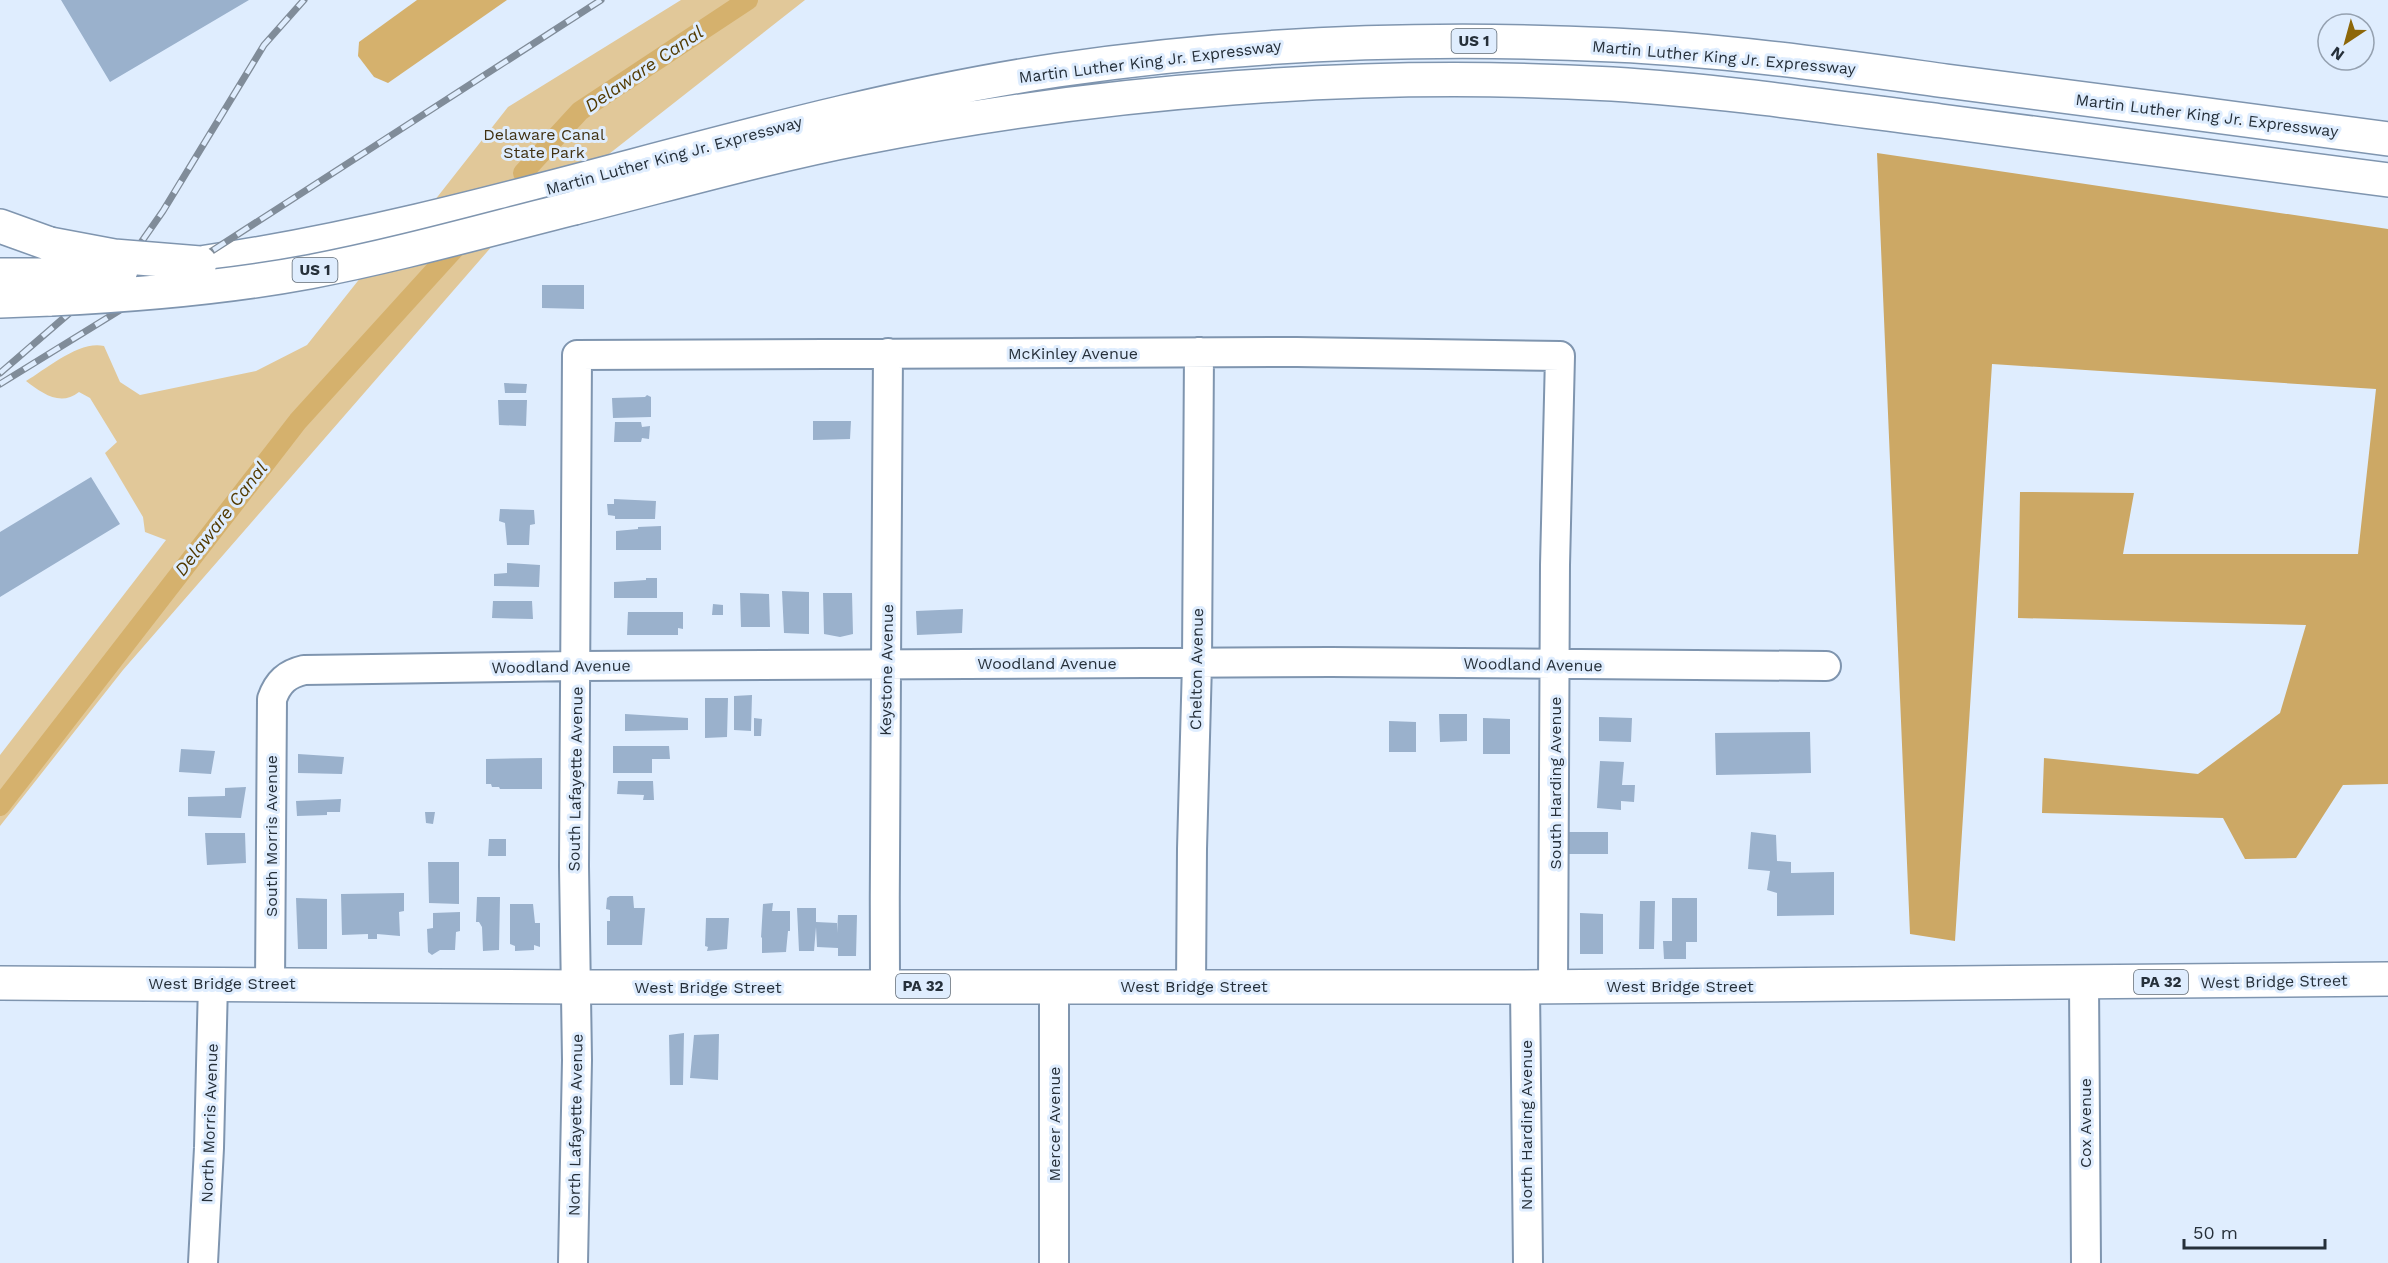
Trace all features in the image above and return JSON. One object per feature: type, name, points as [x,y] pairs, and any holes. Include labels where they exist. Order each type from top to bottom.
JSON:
[{"type":"main road","name":"Martin Luther King Jr. Expressway","points":[[50,273],[194,289],[309,272],[422,247],[571,195],[835,114],[993,81],[1199,52],[1349,42],[1556,43],[1707,52],[1820,64],[2388,139]]},
{"type":"main road","name":"Martin Luther King Jr. Expressway","points":[[1,295],[50,273],[114,256],[200,263],[356,236],[976,118],[1203,91],[1270,86],[1395,81],[1613,84],[1815,105],[2388,180]]},
{"type":"main road","points":[[0,226],[50,273]]},
{"type":"main road","name":"West Bridge Street","points":[[0,983],[576,987],[1539,987],[2388,979]]},
{"type":"street","name":"McKinley Avenue","points":[[577,355],[1199,352],[1560,356],[1560,364]]},
{"type":"street","name":"Chelton Avenue","points":[[1191,986],[1197,663],[1199,352]]},
{"type":"street","name":"Keystone Avenue","points":[[885,986],[883,828],[887,664],[888,353]]},
{"type":"street","name":"South Lafayette Avenue","points":[[576,987],[577,355]]},
{"type":"street","name":"South Harding Avenue","points":[[1539,987],[1556,665],[1555,565],[1560,364]]},
{"type":"street","name":"Woodland Avenue","points":[[275,689],[292,673],[304,670],[576,666],[1197,663],[1826,666]]},
{"type":"street","name":"South Morris Avenue","points":[[270,984],[272,699],[275,689]]},
{"type":"street","name":"North Morris Avenue","points":[[203,1263],[209,1148],[213,983]]},
{"type":"street","name":"Cox Avenue","points":[[2084,983],[2086,1263]]},
{"type":"street","name":"Mercer Avenue","points":[[1054,986],[1054,1263]]},
{"type":"street","name":"North Lafayette Avenue","points":[[573,1263],[576,987]]},
{"type":"street","name":"North Harding Avenue","points":[[1527,1263],[1539,987]]},
{"type":"green space","name":"Delaware Canal State Park","points":[[681,0],[805,0],[493,245],[123,670],[0,826],[0,755],[166,540],[145,532],[143,517],[105,453],[117,442],[90,398],[79,392],[65,398],[51,397],[26,381],[74,351],[95,345],[104,346],[120,382],[140,395],[256,371],[307,345],[361,277],[376,275],[508,107]]},
{"type":"shaded area","points":[[417,0],[507,0],[388,83],[374,77],[358,56],[359,42]]},
{"type":"shaded area","points":[[1877,153],[2388,229],[2388,784],[2343,785],[2296,858],[2245,859],[2223,818],[2042,813],[2044,758],[2198,774],[2280,713],[2306,625],[2018,618],[2020,492],[2134,493],[2123,554],[2358,554],[2376,389],[1992,364],[1955,941],[1910,934]]},
{"type":"building","points":[[61,0],[249,0],[110,82]]},
{"type":"building","points":[[542,285],[584,285],[584,309],[542,308]]},
{"type":"building","points":[[504,383],[527,384],[526,393],[505,393]]},
{"type":"building","points":[[647,395],[651,397],[651,417],[613,418],[612,398],[645,397]]},
{"type":"building","points":[[498,400],[527,400],[526,426],[499,425]]},
{"type":"building","points":[[813,421],[851,421],[850,439],[813,440]]},
{"type":"building","points":[[615,422],[641,422],[642,427],[650,426],[649,439],[642,438],[641,442],[614,442]]},
{"type":"building","points":[[91,477],[120,524],[0,597],[0,532]]},
{"type":"building","points":[[614,499],[656,501],[655,519],[615,519],[615,516],[608,515],[607,504],[614,504]]},
{"type":"building","points":[[500,509],[534,510],[535,524],[530,525],[529,545],[507,545],[505,523],[499,521]]},
{"type":"building","points":[[661,526],[661,550],[616,550],[616,531]]},
{"type":"building","points":[[507,563],[540,565],[539,587],[494,586],[494,574],[507,573]]},
{"type":"building","points":[[646,578],[657,578],[657,598],[614,598],[614,582],[646,580]]},
{"type":"building","points":[[782,591],[809,592],[809,634],[784,633]]},
{"type":"building","points":[[740,593],[769,594],[770,627],[741,627]]},
{"type":"building","points":[[823,593],[852,593],[853,634],[840,637],[824,634]]},
{"type":"building","points":[[493,601],[532,601],[533,619],[492,618]]},
{"type":"building","points":[[713,604],[723,605],[723,615],[712,615]]},
{"type":"building","points":[[963,609],[962,633],[917,635],[916,611]]},
{"type":"building","points":[[628,612],[683,612],[683,629],[678,628],[678,635],[627,635]]},
{"type":"building","points":[[752,695],[751,731],[734,730],[734,696]]},
{"type":"building","points":[[705,698],[728,698],[727,737],[705,738]]},
{"type":"building","points":[[625,714],[688,718],[688,730],[625,731]]},
{"type":"building","points":[[1439,714],[1467,714],[1467,741],[1440,742]]},
{"type":"building","points":[[1599,717],[1632,718],[1631,742],[1599,741]]},
{"type":"building","points":[[754,718],[762,719],[761,736],[754,736]]},
{"type":"building","points":[[1483,718],[1510,719],[1510,754],[1483,754]]},
{"type":"building","points":[[1389,721],[1416,722],[1416,752],[1389,752]]},
{"type":"building","points":[[1810,732],[1811,773],[1716,775],[1715,733]]},
{"type":"building","points":[[613,746],[669,746],[670,759],[652,759],[652,773],[613,773]]},
{"type":"building","points":[[181,749],[215,751],[211,774],[179,772]]},
{"type":"building","points":[[298,754],[344,757],[342,774],[298,773]]},
{"type":"building","points":[[542,758],[542,789],[500,789],[486,784],[486,759]]},
{"type":"building","points":[[1600,761],[1624,762],[1622,785],[1635,785],[1634,802],[1621,801],[1621,810],[1597,808]]},
{"type":"building","points":[[618,781],[653,781],[654,800],[643,800],[644,795],[617,794]]},
{"type":"building","points":[[246,787],[241,818],[188,816],[188,797],[225,796],[225,788]]},
{"type":"building","points":[[341,799],[340,812],[297,816],[296,801]]},
{"type":"building","points":[[425,812],[435,812],[433,824],[426,823]]},
{"type":"building","points":[[1569,832],[1608,832],[1608,854],[1569,854]]},
{"type":"building","points":[[1751,832],[1776,835],[1777,861],[1791,862],[1791,873],[1834,872],[1834,915],[1777,916],[1777,893],[1767,890],[1770,871],[1748,869]]},
{"type":"building","points":[[205,833],[245,833],[246,863],[207,865]]},
{"type":"building","points":[[489,839],[506,839],[506,856],[488,856]]},
{"type":"building","points":[[428,862],[459,862],[459,904],[429,903]]},
{"type":"building","points":[[404,893],[404,911],[399,912],[400,936],[377,934],[377,939],[368,939],[368,934],[342,935],[341,894]]},
{"type":"building","points":[[633,896],[634,908],[645,908],[642,945],[607,945],[607,921],[610,921],[610,910],[606,909],[607,898]]},
{"type":"building","points":[[477,897],[500,897],[499,950],[483,951],[482,927],[479,922],[476,922]]},
{"type":"building","points":[[296,898],[327,899],[327,949],[298,949]]},
{"type":"building","points":[[1672,898],[1697,898],[1697,942],[1686,942],[1686,959],[1664,959],[1663,941],[1672,941]]},
{"type":"building","points":[[1640,901],[1655,901],[1654,949],[1639,949]]},
{"type":"building","points":[[773,903],[772,911],[790,911],[790,931],[788,931],[786,952],[762,953],[763,904]]},
{"type":"building","points":[[510,904],[533,904],[535,923],[540,923],[540,947],[534,945],[534,950],[515,951],[515,946],[510,944]]},
{"type":"building","points":[[797,908],[816,908],[816,922],[837,923],[837,933],[838,915],[857,915],[856,956],[838,956],[838,948],[817,947],[816,927],[814,951],[799,951]]},
{"type":"building","points":[[460,912],[460,931],[456,932],[455,950],[440,950],[432,955],[428,952],[427,929],[433,928],[433,913]]},
{"type":"building","points":[[1580,913],[1603,914],[1603,954],[1580,954]]},
{"type":"building","points":[[706,918],[729,918],[727,949],[707,951],[708,947],[705,946]]},
{"type":"building","points":[[684,1033],[683,1085],[670,1085],[669,1035]]},
{"type":"building","points":[[719,1034],[718,1080],[690,1078],[694,1035]]},
{"type":"waterway","name":"Delaware Canal","points":[[523,173],[580,111],[748,0]]},
{"type":"waterway","name":"Delaware Canal","points":[[0,806],[298,421],[457,246]]},
{"type":"railway","points":[[0,373],[133,254],[163,211],[264,45],[304,0]]},
{"type":"railway","points":[[0,384],[125,307],[601,0]]}]
